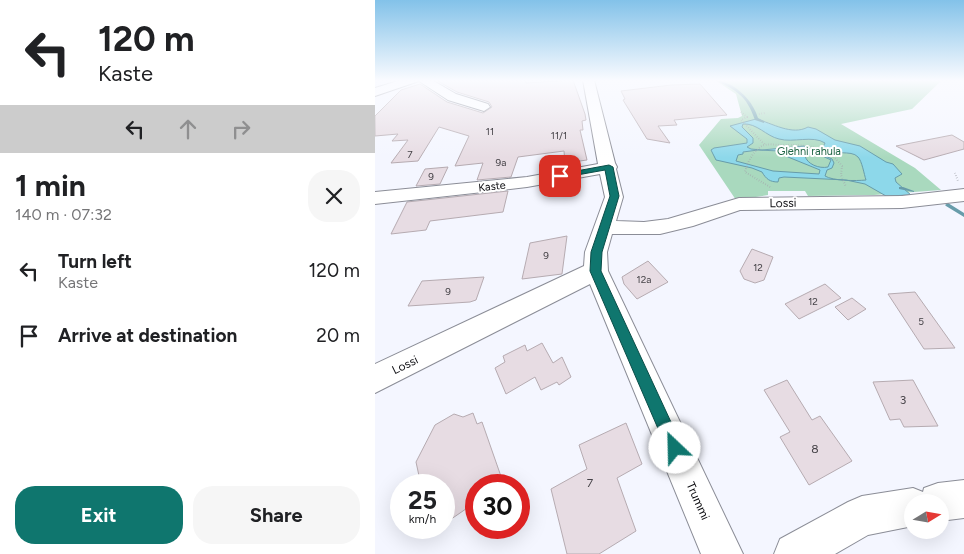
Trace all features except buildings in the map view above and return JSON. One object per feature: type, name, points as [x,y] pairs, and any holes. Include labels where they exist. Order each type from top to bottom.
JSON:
[{"type":"street","name":"Trummi","points":[[594,106],[614,196],[596,252],[596,271],[722,554]]},
{"type":"street","name":"Kaste","points":[[375,198],[527,182],[609,167]]},
{"type":"street","name":"Lossi","points":[[605,227],[651,229],[669,226],[714,210],[739,204],[903,202],[964,195]]},
{"type":"street","name":"Lossi","points":[[375,379],[596,271]]},
{"type":"street","points":[[949,501],[964,499]]},
{"type":"street","points":[[795,554],[863,516],[904,509]]},
{"type":"path","points":[[741,112],[745,115],[752,114]]},
{"type":"path","points":[[759,114],[765,114]]},
{"type":"path","points":[[745,115],[747,117],[741,120],[765,145]]},
{"type":"path","points":[[778,203],[773,191],[745,172],[757,150],[765,145],[814,145],[839,161],[842,166],[844,182]]},
{"type":"green space","name":"Glehni rahula","points":[[739,106],[915,106],[912,109],[841,124],[915,168],[941,190],[874,195],[808,196],[805,191],[768,191],[768,195],[736,200],[699,145],[721,119],[742,116]]},
{"type":"water","points":[[756,119],[782,128],[795,130],[808,127],[816,129],[835,140],[860,146],[886,162],[893,164],[902,174],[895,178],[896,182],[911,195],[886,196],[865,184],[848,180],[866,180],[861,161],[851,153],[832,152],[823,147],[825,143],[815,140],[779,139],[748,124],[743,124],[742,127],[753,138],[753,143],[747,147],[762,150],[804,146],[832,159],[834,163],[832,168],[827,170],[825,176],[838,180],[784,177],[779,178],[778,182],[775,182],[765,177],[762,172],[752,168],[716,160],[711,150],[714,148],[747,143],[747,139],[730,126]],"holes":[[[758,150],[779,151],[788,157],[820,170],[819,174],[773,171],[736,161],[738,155],[743,154],[743,152]],[[814,152],[831,160],[828,167],[821,167],[811,164],[805,156]]]},
{"type":"waterway","points":[[751,106],[756,119],[763,122]]},
{"type":"waterway","points":[[901,188],[912,191]]},
{"type":"waterway","points":[[948,205],[964,215]]},
{"type":"route","points":[[560,176],[609,167],[614,196],[596,252],[596,271],[675,448]]}]
